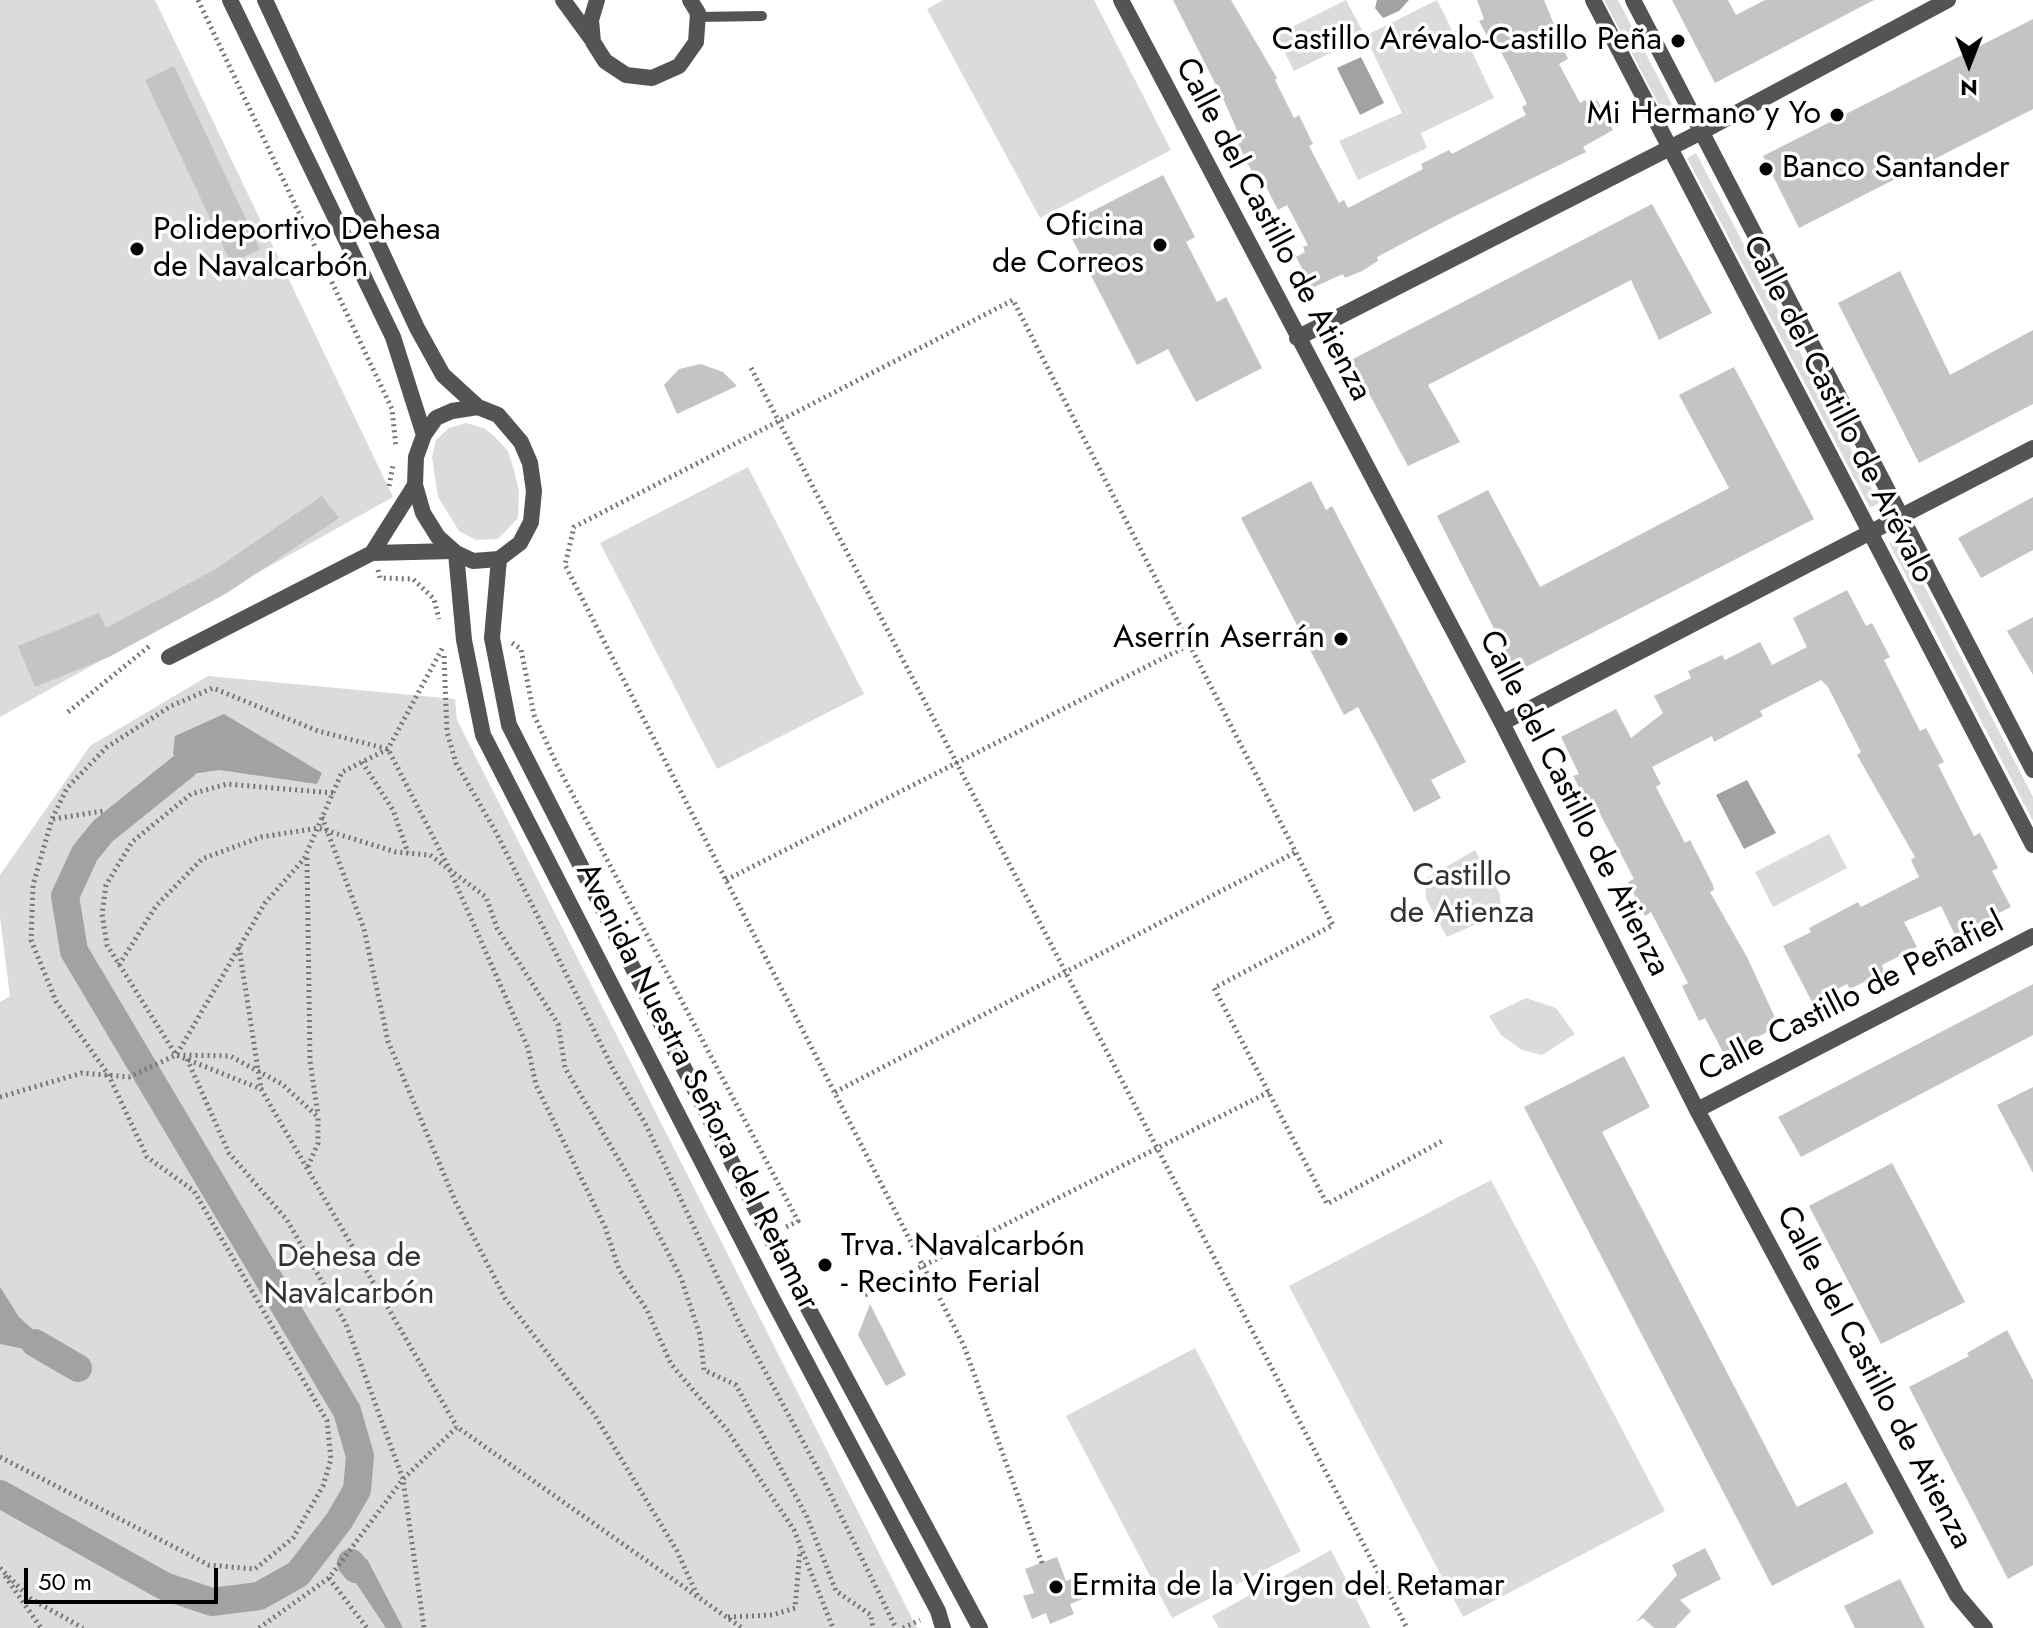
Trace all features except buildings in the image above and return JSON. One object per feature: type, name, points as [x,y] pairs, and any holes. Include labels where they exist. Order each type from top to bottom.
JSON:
[{"type":"street","points":[[230,0],[393,337],[424,435]]},
{"type":"street","points":[[265,0],[417,328],[443,375],[478,407],[498,415],[521,442],[534,491],[531,522],[520,543],[499,559],[473,561],[455,552],[438,537],[423,513],[415,485],[416,457],[424,435],[436,418],[452,411],[478,407]]},
{"type":"street","points":[[563,0],[605,61],[626,75],[652,78],[679,66],[696,42],[696,7]]},
{"type":"street","points":[[593,42],[591,20],[597,0]]},
{"type":"street","name":"Calle del Castillo de Atienza","points":[[1121,0],[1502,723],[1697,1110],[1957,1595],[1985,1628]]},
{"type":"street","name":"Calle del Castillo de Arévalo","points":[[1593,0],[2033,845]]},
{"type":"street","name":"Calle del Castillo de Arévalo","points":[[1633,0],[2033,770]]},
{"type":"street","points":[[1297,338],[1701,132],[1948,0]]},
{"type":"street","points":[[1502,723],[2033,448]]},
{"type":"street","points":[[372,553],[415,485]]},
{"type":"street","points":[[169,657],[372,553],[455,552]]},
{"type":"street","name":"Avenida Nuestra Señora del Retamar","points":[[455,552],[464,640],[483,735],[772,1298],[938,1611],[943,1628]]},
{"type":"street","name":"Avenida Nuestra Señora del Retamar","points":[[499,559],[492,638],[509,725],[770,1237],[980,1628]]},
{"type":"street","name":"Calle Castillo de Peñafiel","points":[[1697,1110],[2033,936]]},
{"type":"lane","points":[[696,7],[762,16]]},
{"type":"path","points":[[198,0],[392,409],[397,440],[388,494]]},
{"type":"path","points":[[1042,1563],[964,1346],[565,565],[574,527],[1013,300],[1333,925],[1214,988],[1327,1204],[1444,1140]]},
{"type":"path","points":[[751,368],[1407,1628]]},
{"type":"path","points":[[372,553],[380,578],[413,579],[434,599],[441,628]]},
{"type":"path","points":[[492,638],[508,640],[521,649],[534,715],[557,765],[798,1221],[770,1237]]},
{"type":"path","points":[[445,643],[464,640]]},
{"type":"path","points":[[68,712],[140,651],[154,643]]},
{"type":"path","points":[[176,1055],[265,903],[307,853],[342,772],[388,749],[445,643]]},
{"type":"path","points":[[445,643],[447,732],[456,763],[497,834],[613,1069],[645,1123],[746,1336],[821,1475],[896,1628]]},
{"type":"path","points":[[726,880],[1189,645]]},
{"type":"path","points":[[0,1457],[209,1565],[255,1569],[293,1538],[323,1486],[331,1459],[327,1421],[249,1286],[194,1191],[147,1157],[108,1074],[56,1001],[31,940],[33,885],[52,819],[67,788],[107,747],[171,706],[213,688],[318,731],[388,749],[448,866],[528,1048],[536,1085],[605,1227],[619,1269],[647,1310],[671,1364],[727,1430],[794,1530],[833,1628]]},
{"type":"path","points":[[362,762],[393,810],[408,853]]},
{"type":"path","points":[[261,1089],[176,1055],[107,945],[102,914],[106,885],[132,842],[191,794],[227,784],[333,793]]},
{"type":"path","points":[[52,819],[103,811]]},
{"type":"path","points":[[322,817],[364,929],[388,1041],[456,1203],[505,1298],[594,1414],[677,1551],[698,1597]]},
{"type":"path","points":[[119,965],[156,906],[202,859],[261,837],[318,828],[408,853],[430,855],[486,897],[497,928],[558,1024],[565,1068],[630,1179],[681,1278],[700,1335],[704,1370],[736,1385],[807,1517],[836,1591],[871,1615],[873,1628]]},
{"type":"path","points":[[835,1092],[1296,852]]},
{"type":"path","points":[[307,853],[310,1061],[318,1117],[318,1143],[307,1169]]},
{"type":"path","points":[[239,946],[261,1089],[457,1427],[742,1628]]},
{"type":"path","points":[[0,1097],[82,1073],[129,1077],[176,1055],[230,1056],[282,1084],[318,1117]]},
{"type":"path","points":[[187,1059],[229,1153],[287,1220],[346,1324],[403,1479],[424,1628]]},
{"type":"path","points":[[865,1295],[1269,1092]]},
{"type":"path","points":[[259,1628],[329,1578],[403,1479],[457,1427]]},
{"type":"path","points":[[727,1617],[772,1615],[795,1608],[800,1546]]},
{"type":"path","points":[[0,1568],[41,1628]]},
{"type":"path","points":[[0,1568],[31,1599],[83,1628]]},
{"type":"path","points":[[329,1578],[367,1628]]},
{"type":"green space","name":"Polideportivo Dehesa de Navalcarbón","points":[[0,0],[155,0],[393,497],[0,717]]},
{"type":"green space","points":[[943,0],[1094,0],[1171,150],[1040,218],[927,9]]},
{"type":"green space","points":[[1346,0],[1365,36],[1294,71],[1276,35]]},
{"type":"green space","points":[[1437,0],[1453,32],[1461,29],[1494,98],[1421,133],[1427,148],[1358,180],[1339,141],[1402,113],[1365,36]]},
{"type":"green space","points":[[1604,0],[1618,0],[1679,118],[1669,124]]},
{"type":"green space","points":[[1696,153],[1879,503],[1870,508],[1687,158]]},
{"type":"green space","points":[[466,423],[484,428],[495,437],[508,451],[514,470],[519,491],[518,518],[498,539],[476,540],[459,531],[438,497],[432,457],[436,440],[449,428]]},
{"type":"green space","points":[[748,467],[864,694],[717,769],[600,543]]},
{"type":"green space","points":[[1899,537],[2033,797],[2033,821],[1889,543]]},
{"type":"green space","name":"Dehesa de Navalcarbón","points":[[208,676],[455,699],[457,720],[917,1628],[0,1628],[0,1002],[10,996],[0,917],[0,875],[90,746]]},
{"type":"green space","points":[[1829,834],[1847,868],[1773,907],[1755,872]]},
{"type":"green space","name":"Castillo de Atienza","points":[[1475,850],[1500,894],[1501,913],[1447,937],[1426,899],[1425,879]]},
{"type":"green space","points":[[1526,998],[1556,1008],[1575,1034],[1542,1055],[1522,1050],[1501,1035],[1489,1016]]},
{"type":"green space","points":[[1491,1180],[1665,1511],[1463,1617],[1289,1286]]},
{"type":"green space","points":[[1195,1348],[1301,1551],[1172,1618],[1066,1416]]},
{"type":"green space","points":[[1331,1550],[1371,1628],[1219,1628],[1212,1616]]},
{"type":"shaded area","points":[[1377,0],[1409,0],[1399,11],[1383,18],[1375,8]]},
{"type":"shaded area","points":[[1361,57],[1384,103],[1360,115],[1337,68]]},
{"type":"shaded area","points":[[224,714],[322,773],[317,784],[219,770],[192,774],[173,754],[175,736]]},
{"type":"shaded area","points":[[1747,780],[1776,833],[1744,849],[1716,795]]},
{"type":"shaded area","points":[[0,1287],[19,1317],[40,1336],[29,1350],[0,1344]]},
{"type":"shaded area","points":[[367,1559],[403,1628],[386,1628],[350,1574]]},
{"type":"waterway","points":[[0,1494],[164,1586],[212,1602],[259,1596],[298,1574],[339,1521],[357,1490],[360,1456],[347,1411],[74,951],[65,896],[85,853],[103,831],[185,765]]},
{"type":"waterway","points":[[35,1343],[78,1368]]},
{"type":"waterway","points":[[351,1563],[356,1569]]},
{"type":"place","name":"Castillo Arévalo-Castillo Peña","points":[[1678,41]]},
{"type":"place","name":"Mi Hermano y Yo","points":[[1837,115]]},
{"type":"place","name":"Banco Santander","points":[[1766,169]]},
{"type":"place","name":"Oficina de Correos","points":[[1160,245]]},
{"type":"place","name":"Polideportivo Dehesa de Navalcarbón","points":[[137,249]]},
{"type":"place","name":"Aserrín Aserrán","points":[[1341,639]]},
{"type":"place","name":"Trva. Navalcarbón - Recinto Ferial","points":[[825,1265]]},
{"type":"place","name":"Ermita de la Virgen del Retamar","points":[[1056,1587]]}]
